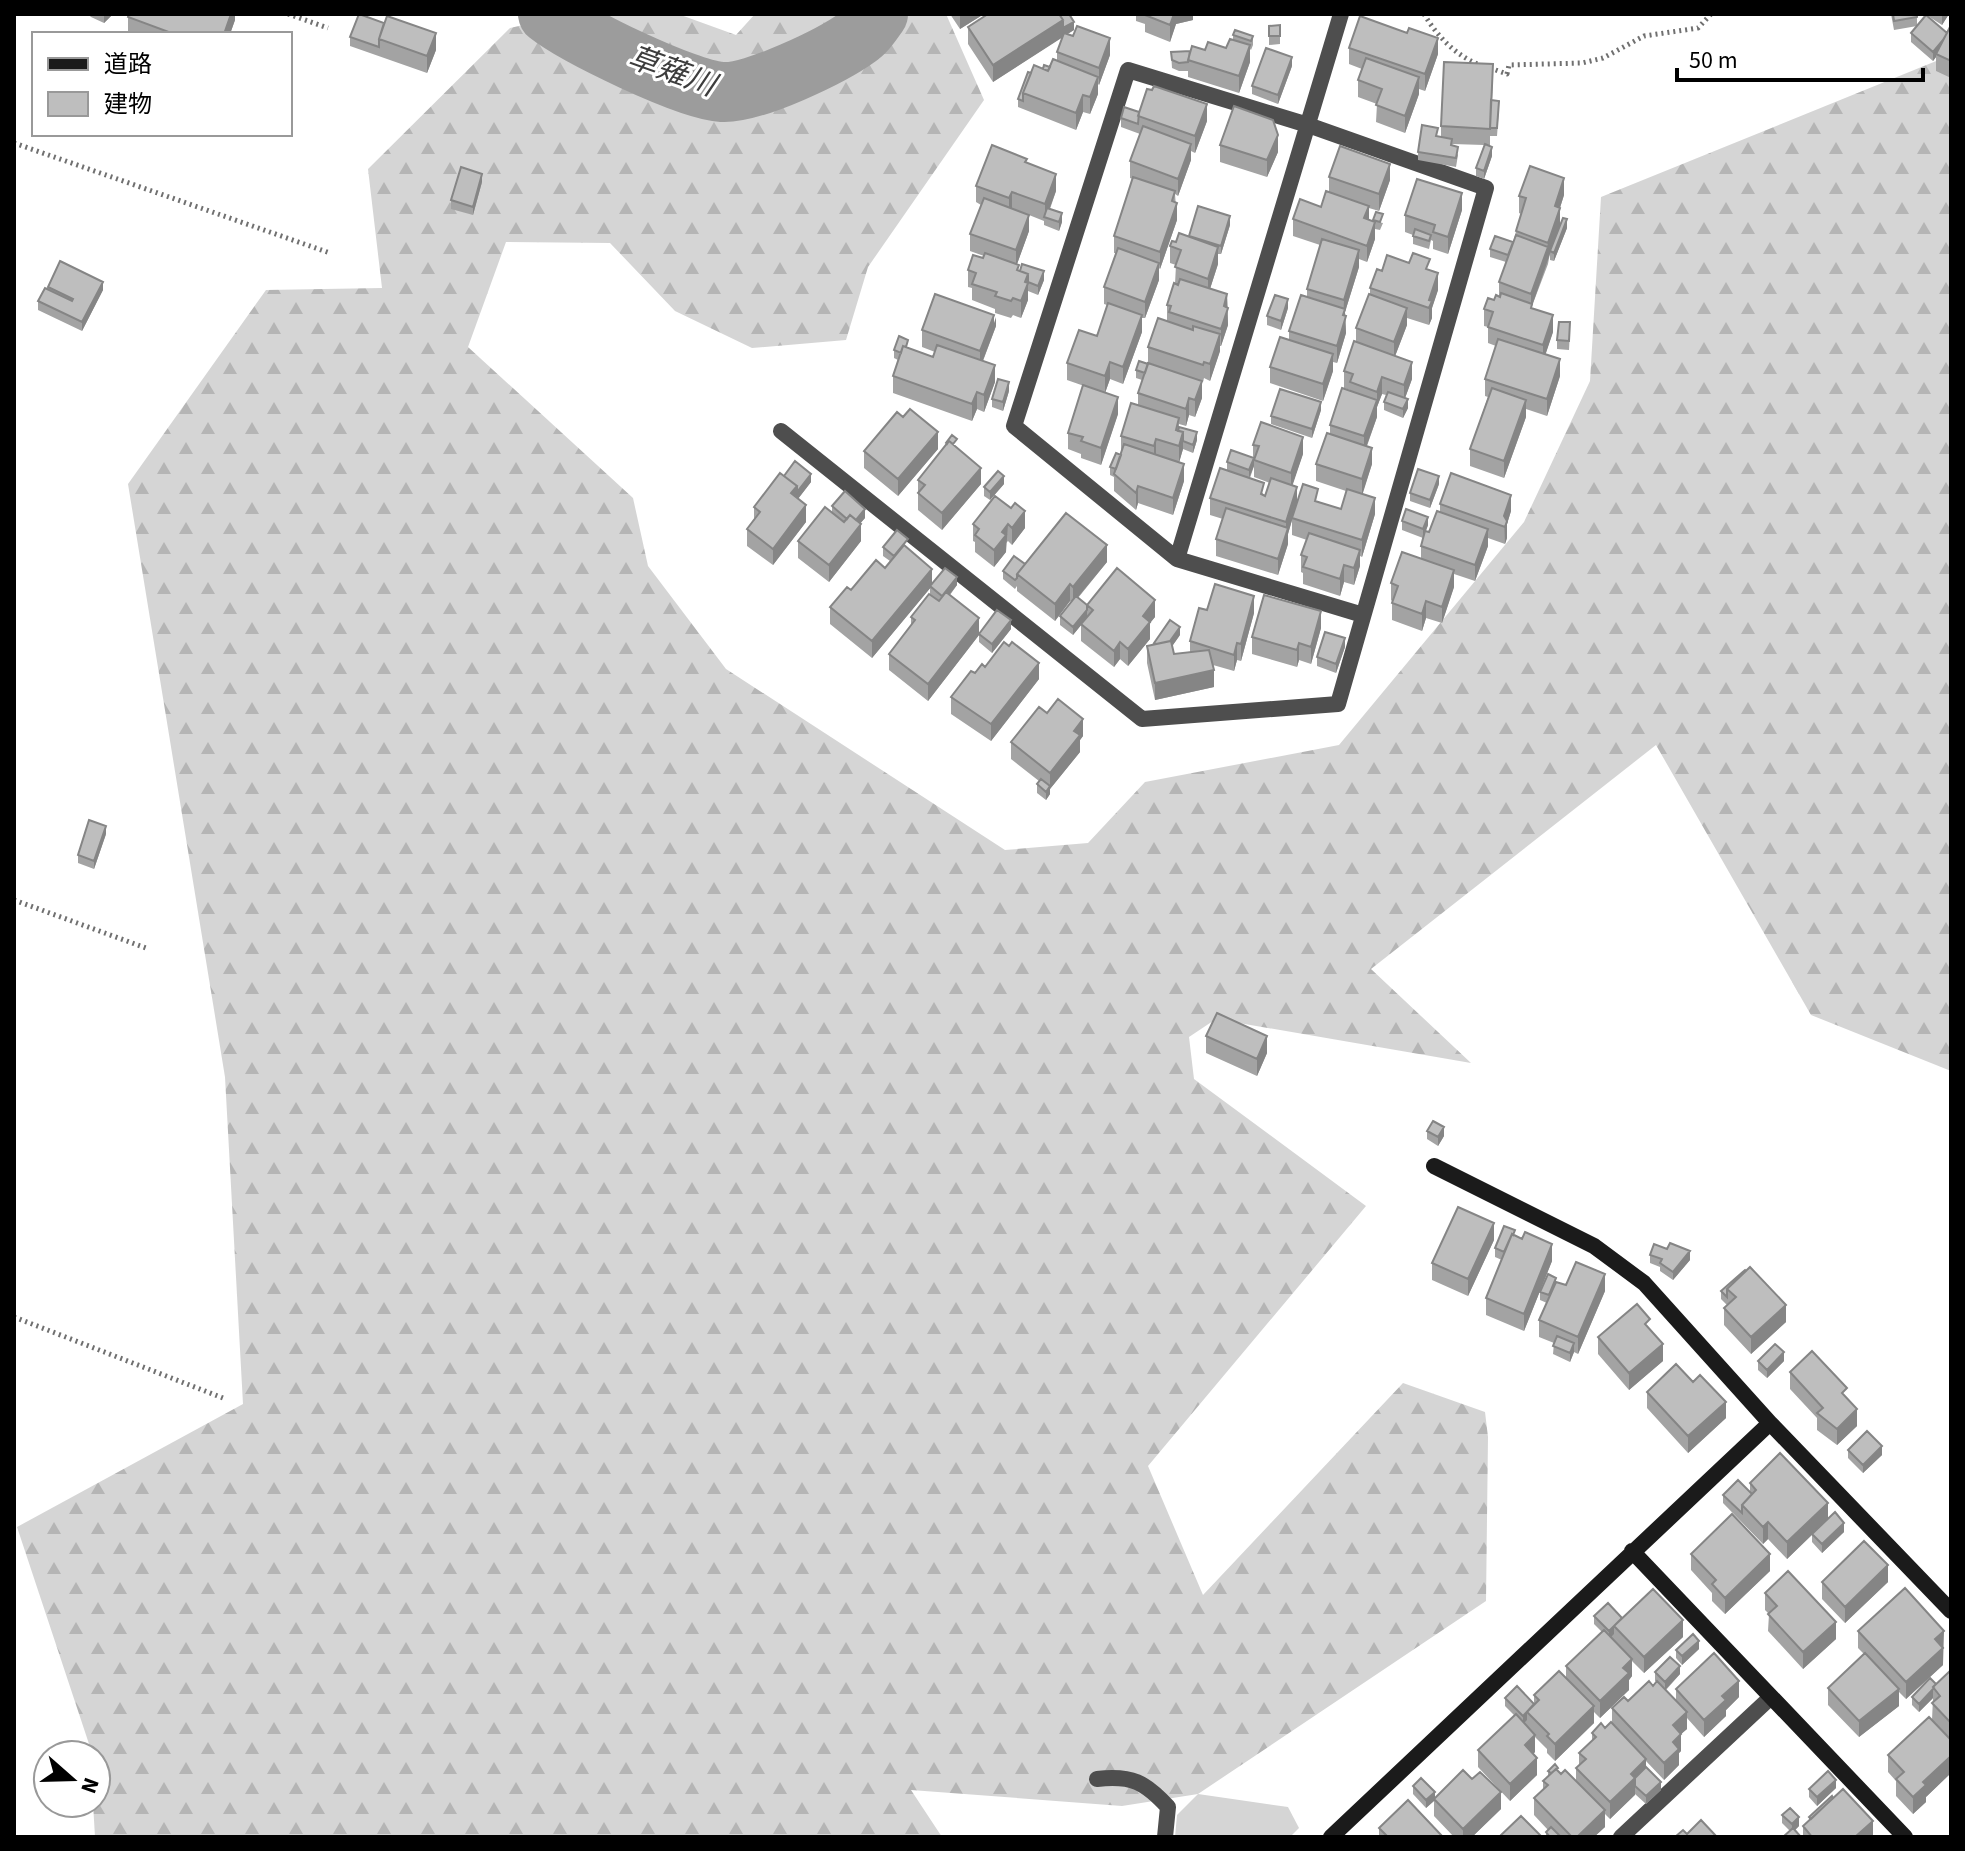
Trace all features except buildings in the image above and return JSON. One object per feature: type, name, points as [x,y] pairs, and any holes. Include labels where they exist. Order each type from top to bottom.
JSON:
[{"type":"street","points":[[1177,559],[1341,14]]},
{"type":"street","points":[[781,431],[1142,719],[1338,704],[1486,188],[1308,125],[1128,70],[1014,426],[1177,559],[1363,615]]},
{"type":"street","points":[[1434,1166],[1594,1246],[1644,1283],[1770,1423],[1951,1611]]},
{"type":"street","points":[[1331,1837],[1770,1423]]},
{"type":"street","points":[[1632,1551],[1905,1837]]},
{"type":"street","points":[[1621,1837],[1770,1698]]},
{"type":"street","points":[[1097,1779],[1122,1776],[1150,1788],[1168,1807],[1165,1837]]},
{"type":"path","points":[[288,14],[328,28]]},
{"type":"path","points":[[1424,14],[1432,27],[1463,59],[1507,74],[1509,65],[1582,63],[1603,58],[1644,36],[1698,28],[1711,14]]},
{"type":"path","points":[[14,143],[330,253]]},
{"type":"path","points":[[14,900],[146,948]]},
{"type":"path","points":[[14,1317],[223,1398]]},
{"type":"green space","points":[[572,14],[678,14],[736,35],[755,14],[946,14],[984,100],[868,267],[846,340],[752,348],[675,311],[610,243],[506,242],[468,347],[633,498],[648,566],[726,669],[1005,850],[1088,843],[1145,782],[1339,745],[1524,522],[1590,381],[1601,197],[1951,55],[1951,1071],[1811,1015],[1656,745],[1371,969],[1471,1063],[1216,1019],[1189,1037],[1194,1079],[1366,1206],[1148,1466],[1203,1595],[1403,1383],[1485,1412],[1488,1437],[1486,1601],[1198,1794],[1122,1806],[911,1790],[942,1837],[95,1837],[94,1819],[112,1819],[112,1739],[87,1739],[17,1527],[243,1404],[225,1077],[128,484],[266,290],[382,288],[368,169],[510,28]]},
{"type":"green space","points":[[1198,1794],[1288,1807],[1299,1828],[1290,1837],[1175,1837],[1177,1815]]},
{"type":"waterway","name":"草薙川","points":[[548,14],[632,60],[684,82],[722,92],[753,87],[812,63],[861,35],[878,14]]}]
